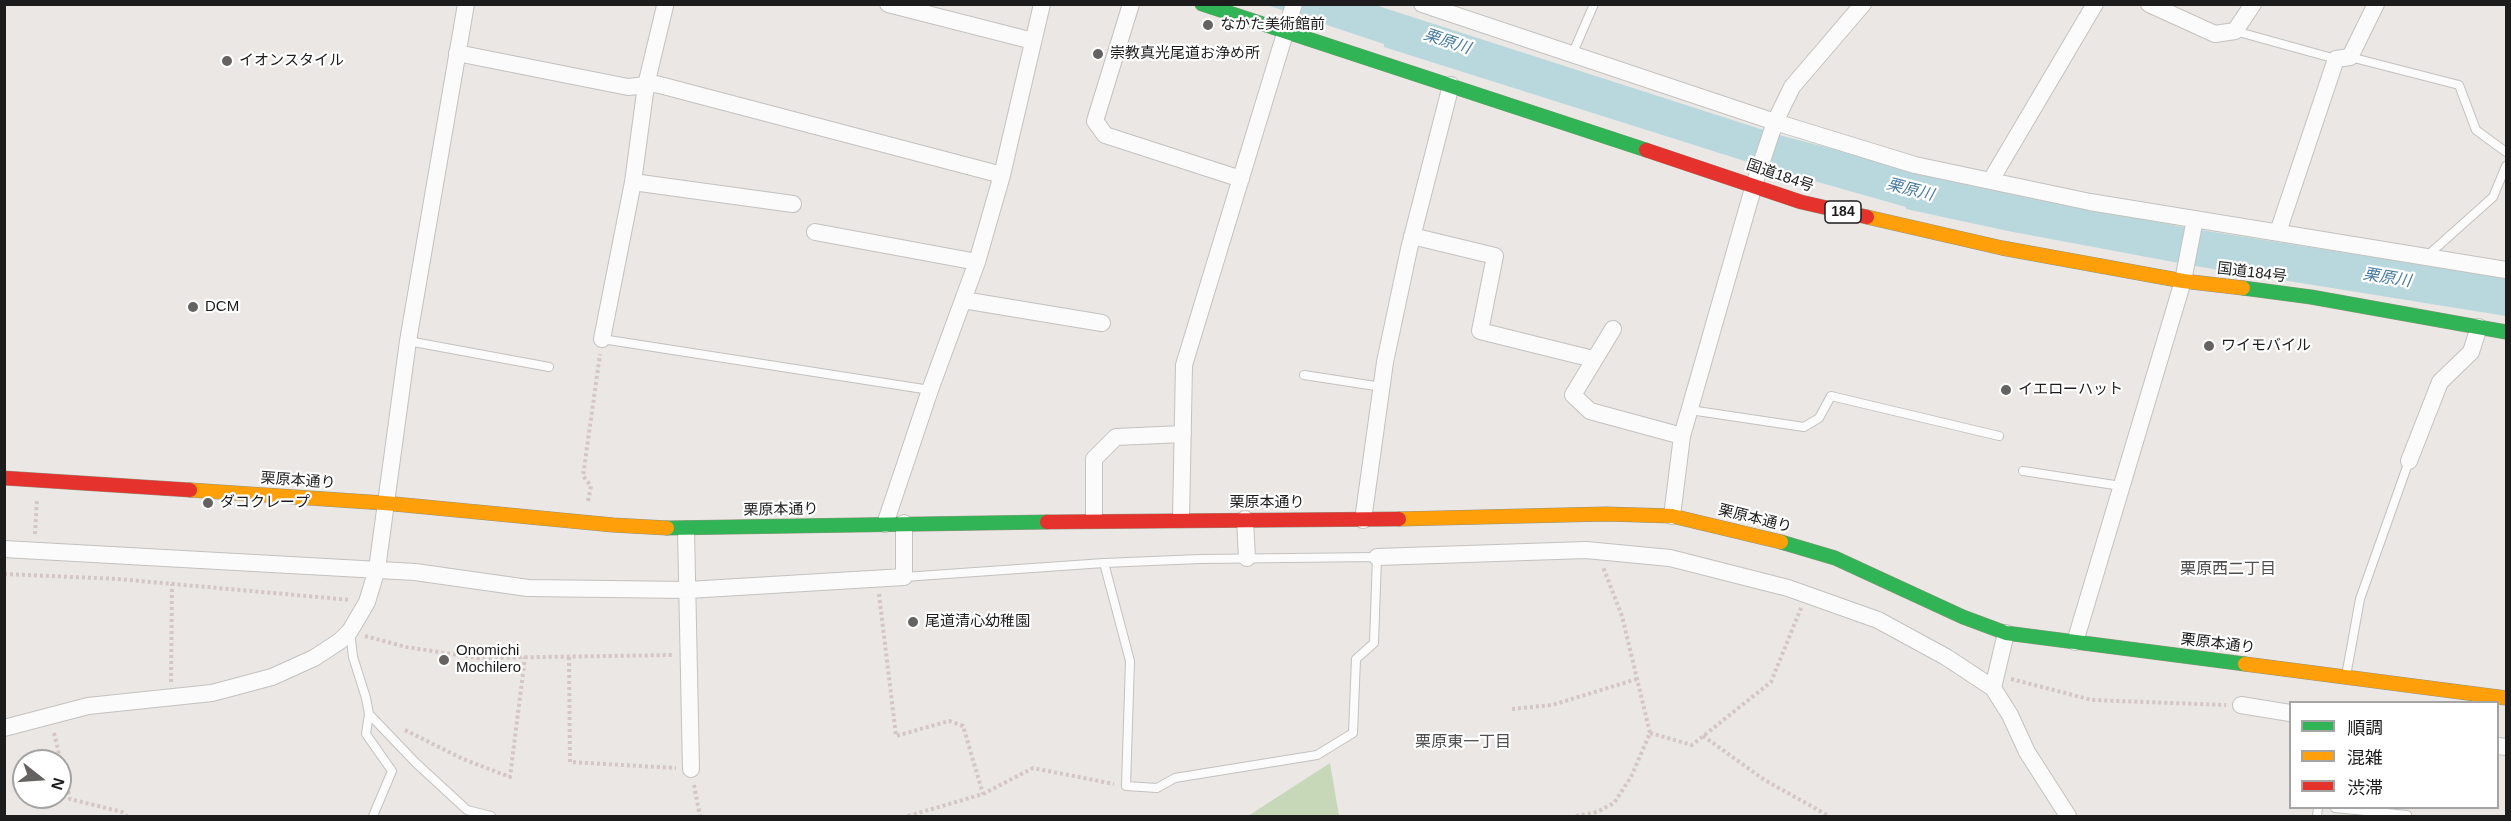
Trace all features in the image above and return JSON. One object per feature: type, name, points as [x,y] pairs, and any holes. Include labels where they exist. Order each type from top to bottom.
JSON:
[{"type":"main road","name":"国道184号","points":[[1202,4],[1801,202],[2002,248],[2183,281],[2311,297],[2506,332]]},
{"type":"main road","name":"栗原本通り","points":[[4,478],[384,503],[686,529],[1094,520],[1363,520],[1606,514],[1672,516],[1778,541],[1835,558],[1862,568],[1963,617],[2006,633],[2506,698]]},
{"type":"street","points":[[4,728],[88,706],[212,693],[272,677],[314,658],[340,641],[350,631],[367,602],[377,569],[384,503],[408,341],[466,4]]},
{"type":"street","points":[[888,4],[1033,41]]},
{"type":"street","points":[[885,524],[930,390],[977,262],[1002,175],[1042,4]]},
{"type":"street","points":[[1131,4],[1095,121],[1105,135],[1241,179]]},
{"type":"street","points":[[1422,4],[1572,55],[1773,128],[1915,165],[2195,223],[2278,232],[2506,270]]},
{"type":"street","points":[[1672,516],[1682,436],[1754,185],[1773,128],[1792,87],[1863,4]]},
{"type":"street","points":[[1991,180],[2095,4]]},
{"type":"street","points":[[2149,4],[2216,34],[2235,31],[2253,4]]},
{"type":"street","points":[[2278,232],[2343,58],[2376,4]]},
{"type":"street","points":[[602,339],[633,182],[646,85],[661,5]]},
{"type":"street","points":[[1181,519],[1184,365],[1293,9]]},
{"type":"street","points":[[457,53],[628,87],[656,84],[666,86],[1002,175]]},
{"type":"street","points":[[1363,520],[1382,387],[1412,236],[1451,85]]},
{"type":"street","points":[[633,182],[793,204]]},
{"type":"street","points":[[2075,642],[2183,281],[2195,223]]},
{"type":"street","points":[[815,232],[977,262]]},
{"type":"street","points":[[1412,236],[1496,256],[1480,332],[1593,359]]},
{"type":"street","points":[[963,300],[1102,323]]},
{"type":"street","points":[[2409,461],[2440,382],[2471,352],[2479,327]]},
{"type":"street","points":[[1613,329],[1573,395],[1590,411],[1682,436]]},
{"type":"street","points":[[1094,520],[1094,459],[1116,437],[1183,434]]},
{"type":"street","points":[[1245,519],[1247,558]]},
{"type":"street","points":[[4,549],[377,569],[463,578],[528,588],[688,590],[904,577],[904,523]]},
{"type":"street","points":[[686,529],[691,768]]},
{"type":"street","points":[[1377,557],[1597,551],[1670,558],[1788,588],[1878,620],[1995,682]]},
{"type":"street","points":[[2006,633],[1995,682],[2027,752],[2068,816]]},
{"type":"street","points":[[2241,705],[2289,713]]},
{"type":"lane","points":[[1572,55],[1594,4]]},
{"type":"lane","points":[[2235,31],[2459,85],[2476,130],[2506,152]]},
{"type":"lane","points":[[2426,258],[2493,197],[2506,166]]},
{"type":"lane","points":[[602,339],[930,390]]},
{"type":"lane","points":[[408,341],[549,368]]},
{"type":"lane","points":[[1304,375],[1382,387]]},
{"type":"lane","points":[[1690,410],[1804,428],[1819,418],[1831,396],[1999,436]]},
{"type":"lane","points":[[2346,677],[2360,599],[2409,461]]},
{"type":"lane","points":[[2023,471],[2121,486]]},
{"type":"lane","points":[[904,577],[1104,563],[1247,558],[1377,557],[1374,643],[1356,659],[1353,733],[1317,754],[1175,778],[1157,788],[1126,786],[1130,661],[1104,563]]},
{"type":"lane","points":[[350,631],[353,657],[369,714],[366,734],[392,771],[373,816]]},
{"type":"lane","points":[[369,714],[416,763],[467,810],[491,816]]},
{"type":"lane","points":[[2353,809],[2407,815]]},
{"type":"path","points":[[584,522],[591,486],[583,476],[602,339]]},
{"type":"path","points":[[34,576],[38,481]]},
{"type":"path","points":[[1576,816],[1597,812],[1614,803],[1631,777],[1650,733],[1622,616],[1597,551]]},
{"type":"path","points":[[4,574],[118,579],[367,602]]},
{"type":"path","points":[[877,579],[896,736],[949,721],[963,726],[983,794]]},
{"type":"path","points":[[170,698],[172,584]]},
{"type":"path","points":[[1650,733],[1692,745],[1771,682],[1807,595]]},
{"type":"path","points":[[350,631],[405,647],[478,658],[689,655]]},
{"type":"path","points":[[381,727],[399,728],[463,759],[510,777],[525,657]]},
{"type":"path","points":[[569,657],[570,762],[691,768],[700,816]]},
{"type":"path","points":[[1512,710],[1552,705],[1637,679]]},
{"type":"path","points":[[1995,682],[2092,700],[2241,705]]},
{"type":"path","points":[[49,716],[70,799],[122,812],[127,816]]},
{"type":"path","points":[[1703,736],[1764,779],[1829,816]]},
{"type":"path","points":[[908,816],[983,794],[1033,768],[1126,786]]},
{"type":"green space","points":[[1330,763],[1339,816],[1248,816]]},
{"type":"water","name":"栗原川","points":[[1267,5],[1375,5],[1779,135],[1964,183],[2188,228],[2506,278],[2506,316],[2195,266],[2008,231],[1906,209],[1906,207],[1751,163],[1384,47],[1384,44]]},
{"type":"traffic: fast","points":[[1202,4],[1646,150]]},
{"type":"traffic: fast","points":[[2243,288],[2311,297],[2506,332]]},
{"type":"traffic: fast","points":[[667,528],[1047,522]]},
{"type":"traffic: fast","points":[[1781,542],[1835,558],[1963,617],[2006,633],[2245,664]]},
{"type":"traffic: slow","points":[[1867,217],[2002,248],[2183,281],[2243,288]]},
{"type":"traffic: slow","points":[[190,490],[384,503],[667,528]]},
{"type":"traffic: slow","points":[[1399,519],[1606,514],[1672,516],[1781,542]]},
{"type":"traffic: slow","points":[[2245,664],[2506,698]]},
{"type":"traffic: jam","points":[[1646,150],[1801,202],[1867,217]]},
{"type":"traffic: jam","points":[[4,478],[190,490]]},
{"type":"traffic: jam","points":[[1047,522],[1399,519]]},
{"type":"place","name":"なかた美術館前","points":[[1208,25]]},
{"type":"place","name":"崇教真光尾道お浄め所","points":[[1098,54]]},
{"type":"place","name":"イオンスタイル","points":[[227,61]]},
{"type":"place","name":"DCM","points":[[193,307]]},
{"type":"place","name":"ワイモバイル","points":[[2209,346]]},
{"type":"place","name":"イエローハット","points":[[2006,390]]},
{"type":"place","name":"ダコクレープ","points":[[208,503]]},
{"type":"place","name":"尾道清心幼稚園","points":[[913,622]]},
{"type":"place","name":"Onomichi Mochilero","points":[[444,660]]},
{"type":"district","name":"栗原西二丁目","points":[[2228,570]]},
{"type":"district","name":"栗原東一丁目","points":[[1463,743]]}]
